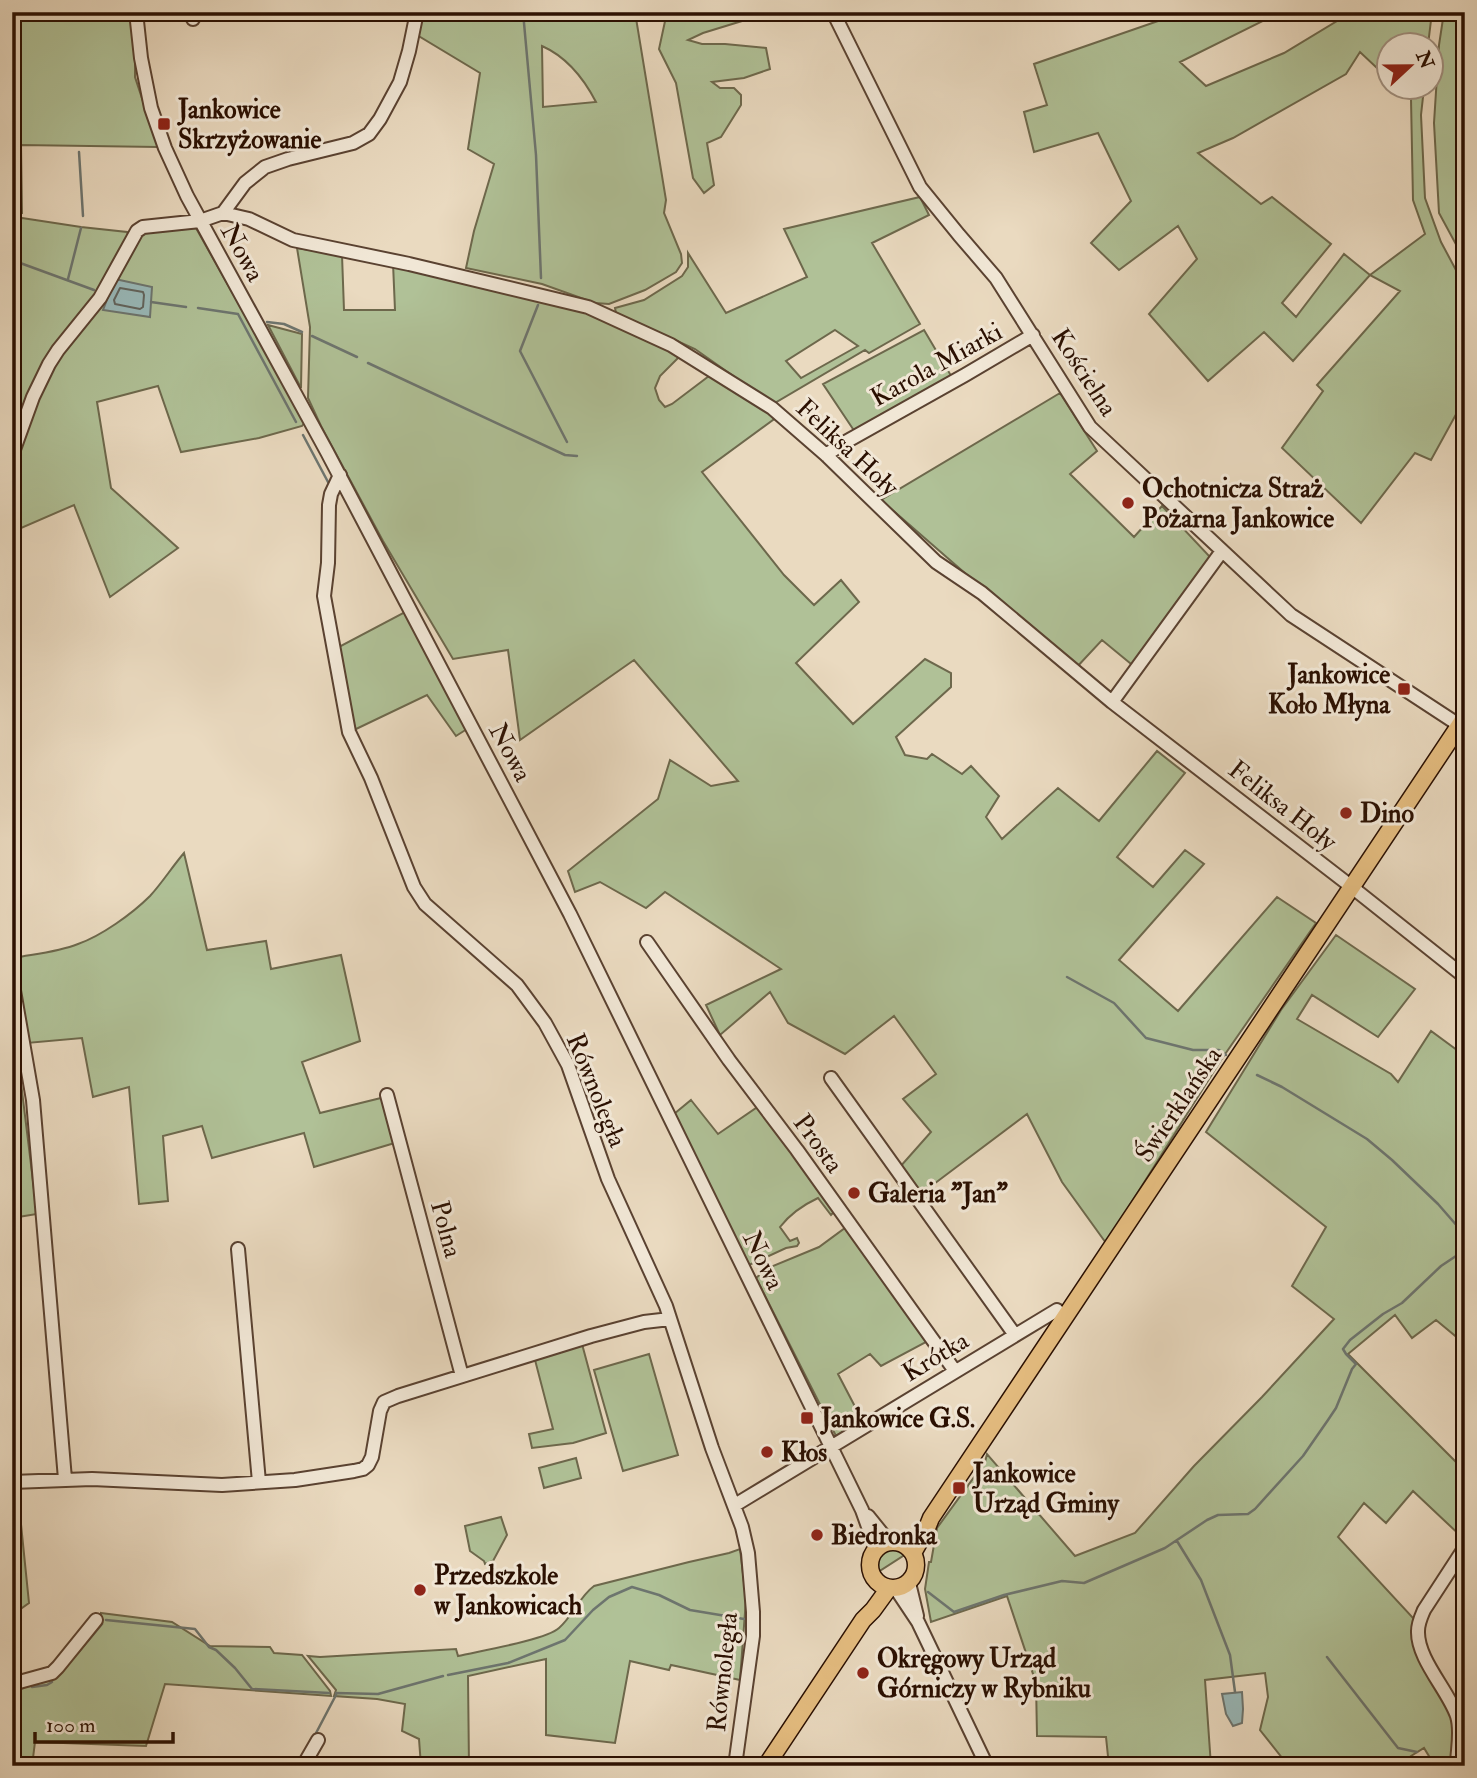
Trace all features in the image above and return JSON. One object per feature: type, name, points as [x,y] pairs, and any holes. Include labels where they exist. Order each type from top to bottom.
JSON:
[{"type":"main road","name":"Świerklańska","points":[[895,1547],[931,1518],[1462,721]]},
{"type":"main road","points":[[766,1766],[863,1620],[892,1585],[914,1576],[917,1566],[895,1547],[871,1559],[870,1566],[892,1585]]},
{"type":"street","name":"Nowa","points":[[136,12],[141,58],[151,108],[170,160],[340,475],[580,935],[862,1510],[895,1547]]},
{"type":"street","points":[[12,455],[29,407],[49,364],[100,298],[137,231],[143,227],[200,220],[223,213],[245,183],[265,167],[353,143],[369,134],[400,82],[417,12]]},
{"type":"street","name":"Kościelna","points":[[833,12],[920,187],[996,278],[1090,427],[1292,615],[1462,721]]},
{"type":"street","points":[[240,190],[239,202],[249,219]]},
{"type":"street","name":"Feliksa Hoły","points":[[223,213],[249,219],[293,240],[409,264],[588,307],[671,345],[772,408],[826,455],[936,562],[992,601],[1112,702],[1465,977]]},
{"type":"street","name":"Karola Miarki","points":[[826,455],[1033,335]]},
{"type":"street","name":"Równoległa","points":[[340,475],[329,505],[328,563],[324,596],[349,732],[371,778],[414,887],[425,904],[517,985],[558,1045],[576,1087],[607,1179],[670,1319],[712,1448],[735,1505],[746,1542],[753,1612],[753,1636],[735,1766]]},
{"type":"street","points":[[1112,702],[1222,551]]},
{"type":"street","name":"Prosta","points":[[647,942],[729,1060],[805,1161],[955,1371]]},
{"type":"street","points":[[12,979],[33,1100],[65,1479]]},
{"type":"street","points":[[831,1078],[1016,1335]]},
{"type":"street","name":"Polna","points":[[387,1095],[462,1376]]},
{"type":"street","points":[[238,1249],[259,1482]]},
{"type":"street","name":"Krótka","points":[[735,1505],[1057,1310]]},
{"type":"street","points":[[12,1482],[118,1479],[205,1485],[295,1480],[363,1469],[372,1457],[384,1402],[591,1336],[644,1322],[670,1319]]},
{"type":"street","points":[[1457,1766],[1457,1716],[1421,1648],[1418,1632],[1424,1610],[1465,1547]]},
{"type":"street","points":[[892,1585],[918,1622],[987,1766]]},
{"type":"street","points":[[12,1684],[52,1673],[96,1620]]},
{"type":"street","points":[[303,1766],[318,1740]]},
{"type":"green space","points":[[42,12],[130,12],[135,40],[135,77],[158,147],[21,145],[22,213],[12,214],[12,23]]},
{"type":"green space","points":[[421,12],[635,12],[666,200],[664,213],[681,254],[682,263],[676,272],[645,290],[609,304],[595,303],[542,284],[466,268],[494,164],[468,149],[480,73],[417,35]],"holes":[[[542,46],[574,69],[596,102],[543,107]]]},
{"type":"green space","points":[[667,12],[740,12],[742,21],[688,40],[702,44],[766,48],[770,69],[744,78],[712,82],[720,88],[734,88],[741,95],[741,105],[721,137],[707,143],[714,185],[704,193],[693,178],[676,83],[659,49]]},
{"type":"green space","points":[[1184,12],[1281,12],[1180,62],[1206,86],[1284,53],[1352,12],[1432,12],[1430,32],[1376,32],[1376,67],[1360,52],[1346,74],[1233,138],[1198,153],[1261,204],[1272,197],[1331,244],[1282,303],[1296,317],[1344,254],[1370,275],[1293,361],[1264,332],[1208,381],[1149,314],[1197,259],[1178,226],[1119,270],[1091,243],[1131,201],[1098,133],[1034,152],[1024,112],[1047,105],[1034,64]]},
{"type":"green space","points":[[1444,12],[1465,12],[1465,212],[1459,220],[1465,224],[1465,261],[1439,213],[1434,123],[1435,102],[1446,102],[1446,32],[1441,32]]},
{"type":"green space","points":[[1411,102],[1422,102],[1425,198],[1441,242],[1465,287],[1465,398],[1431,460],[1415,453],[1361,523],[1282,448],[1323,391],[1317,385],[1400,291],[1370,275],[1425,234],[1413,200]]},
{"type":"green space","points":[[920,197],[929,215],[872,243],[920,324],[869,353],[865,350],[773,404],[695,349],[616,313],[615,308],[644,300],[682,276],[688,267],[688,253],[726,313],[807,277],[784,229]],"holes":[[[835,330],[858,346],[801,378],[786,361]]]},
{"type":"green space","points":[[22,218],[127,232],[129,237],[139,233],[196,228],[305,422],[302,426],[259,438],[181,452],[158,386],[97,402],[111,488],[178,548],[110,597],[74,505],[12,532],[12,219]]},
{"type":"green space","points":[[297,248],[342,255],[344,310],[395,310],[393,263],[587,309],[681,355],[660,376],[655,388],[665,407],[713,373],[777,417],[702,472],[784,575],[814,605],[841,580],[859,602],[796,663],[853,724],[925,659],[951,673],[951,687],[896,737],[905,755],[927,759],[932,754],[962,774],[971,766],[999,796],[986,817],[1002,839],[1058,788],[1099,821],[1157,751],[1185,773],[1117,857],[1153,887],[1185,850],[1204,864],[1119,960],[1178,1011],[1277,897],[1316,923],[1221,1060],[1106,1243],[1062,1182],[1027,1114],[922,1193],[899,1168],[931,1132],[903,1099],[936,1074],[894,1016],[845,1054],[788,1023],[770,992],[720,1035],[706,1005],[781,969],[665,892],[646,908],[600,882],[575,892],[568,871],[658,799],[670,760],[711,786],[738,781],[634,660],[520,740],[508,650],[453,659],[383,541],[308,398],[310,327]]},
{"type":"green space","points":[[268,325],[302,334],[301,388]]},
{"type":"green space","points":[[924,330],[953,379],[855,432],[823,384]]},
{"type":"green space","points":[[1060,393],[1097,451],[1070,474],[1134,537],[1162,506],[1211,558],[1136,668],[1102,640],[1075,669],[881,500]]},
{"type":"green space","points":[[405,612],[467,729],[456,736],[427,695],[354,730],[335,649]]},
{"type":"green space","points":[[184,853],[207,950],[266,941],[271,969],[341,955],[360,1041],[302,1062],[320,1113],[385,1097],[398,1142],[314,1167],[304,1133],[212,1158],[202,1126],[163,1136],[168,1201],[139,1204],[129,1087],[93,1097],[82,1038],[27,1043],[14,958],[70,947],[106,930],[150,896]]},
{"type":"green space","points":[[1336,935],[1415,989],[1378,1037],[1312,995],[1297,1019],[1391,1074],[1398,1082],[1431,1031],[1465,1056],[1465,1344],[1436,1320],[1412,1338],[1395,1315],[1348,1354],[1465,1471],[1465,1540],[1413,1491],[1386,1523],[1364,1503],[1338,1537],[1414,1619],[1412,1638],[1454,1718],[1455,1766],[1435,1766],[1424,1748],[1411,1756],[1417,1766],[1317,1766],[1312,1758],[1283,1759],[1260,1730],[1268,1697],[1265,1673],[1205,1680],[1211,1766],[1109,1766],[1106,1737],[1037,1736],[1036,1683],[1007,1596],[931,1622],[925,1589],[937,1528],[985,1462],[987,1454],[1075,1556],[1135,1533],[1194,1466],[1334,1319],[1292,1286],[1326,1227],[1206,1132],[1281,1010]]},
{"type":"green space","points":[[12,1009],[37,1214],[12,1218]]},
{"type":"green space","points":[[691,1100],[718,1134],[759,1106],[834,1212],[831,1215],[818,1198],[802,1207],[780,1227],[790,1241],[797,1238],[797,1246],[786,1248],[749,1265],[674,1114]]},
{"type":"green space","points":[[845,1228],[928,1341],[881,1366],[870,1354],[838,1374],[862,1420],[836,1436],[756,1278],[768,1268],[819,1247]]},
{"type":"green space","points":[[582,1344],[606,1433],[573,1443],[532,1448],[529,1434],[553,1429],[535,1360]]},
{"type":"green space","points":[[649,1354],[678,1455],[623,1471],[594,1370]]},
{"type":"green space","points":[[576,1458],[581,1478],[544,1488],[539,1468]]},
{"type":"green space","points":[[12,1485],[17,1485],[29,1603],[12,1615]]},
{"type":"green space","points":[[501,1517],[507,1535],[493,1561],[485,1564],[470,1551],[465,1526]]},
{"type":"green space","points":[[740,1549],[746,1599],[740,1680],[671,1665],[669,1670],[630,1661],[615,1743],[546,1735],[546,1659],[468,1676],[469,1766],[421,1766],[419,1739],[402,1731],[405,1704],[334,1696],[336,1690],[308,1656],[456,1649],[458,1656],[512,1645],[541,1637],[559,1628],[594,1586]]},
{"type":"green space","points":[[889,1549],[906,1554],[878,1572],[879,1558]]},
{"type":"green space","points":[[101,1613],[172,1622],[210,1646],[270,1647],[274,1653],[302,1655],[331,1696],[165,1684],[146,1746],[35,1742],[32,1766],[12,1766],[12,1689],[50,1680],[56,1675],[101,1620]]},
{"type":"water","points":[[115,279],[152,287],[150,317],[103,310]]},
{"type":"water","points":[[1242,1692],[1242,1723],[1233,1726],[1226,1714],[1222,1694]]},
{"type":"waterway","points":[[523,12],[536,155],[541,278]]},
{"type":"waterway","points":[[79,152],[83,216]]},
{"type":"waterway","points":[[68,279],[81,228]]},
{"type":"waterway","points":[[12,260],[94,290]]},
{"type":"waterway","points":[[151,302],[186,307]]},
{"type":"waterway","points":[[538,305],[520,351],[567,442]]},
{"type":"waterway","points":[[198,308],[238,314]]},
{"type":"waterway","points":[[238,314],[296,422]]},
{"type":"waterway","points":[[267,322],[284,324],[302,332]]},
{"type":"waterway","points":[[312,336],[357,357]]},
{"type":"waterway","points":[[368,363],[565,455],[577,456]]},
{"type":"waterway","points":[[303,435],[328,482]]},
{"type":"waterway","points":[[1067,977],[1114,1003],[1146,1038],[1193,1050],[1219,1050],[1226,1055]]},
{"type":"waterway","points":[[1257,1075],[1282,1087],[1367,1139],[1438,1204],[1465,1235]]},
{"type":"waterway","points":[[928,1592],[954,1612],[1004,1595],[1062,1581],[1084,1583],[1165,1548],[1218,1515],[1248,1514],[1303,1456],[1336,1408],[1356,1364],[1343,1349],[1350,1340],[1402,1303],[1441,1266],[1465,1250]]},
{"type":"waterway","points":[[1177,1541],[1201,1580],[1230,1655],[1235,1692]]},
{"type":"waterway","points":[[448,1675],[508,1663],[565,1640],[609,1597],[632,1587],[659,1595],[690,1610],[744,1619]]},
{"type":"waterway","points":[[106,1620],[195,1629],[209,1647],[235,1668],[252,1689],[329,1693]]},
{"type":"waterway","points":[[77,1654],[102,1624]]},
{"type":"waterway","points":[[1327,1657],[1398,1748],[1417,1752]]},
{"type":"waterway","points":[[336,1693],[378,1694],[443,1676]]},
{"type":"waterway","points":[[32,1687],[52,1682]]},
{"type":"waterway","points":[[16,1689],[23,1688]]},
{"type":"waterway","points":[[315,1735],[336,1695]]},
{"type":"place","name":"Jankowice Skrzyżowanie","points":[[164,124]]},
{"type":"place","name":"Ochotnicza Straż Pożarna Jankowice","points":[[1128,503]]},
{"type":"place","name":"Jankowice Koło Młyna","points":[[1404,689]]},
{"type":"place","name":"Dino","points":[[1346,813]]},
{"type":"place","name":"Galeria \"Jan\"","points":[[854,1193]]},
{"type":"place","name":"Jankowice G.S.","points":[[807,1418]]},
{"type":"place","name":"Kłos","points":[[767,1452]]},
{"type":"place","name":"Jankowice Urząd Gminy","points":[[959,1488]]},
{"type":"place","name":"Biedronka","points":[[817,1535]]},
{"type":"place","name":"Przedszkole w Jankowicach","points":[[420,1590]]},
{"type":"place","name":"Okręgowy Urząd Górniczy w Rybniku","points":[[863,1673]]}]
